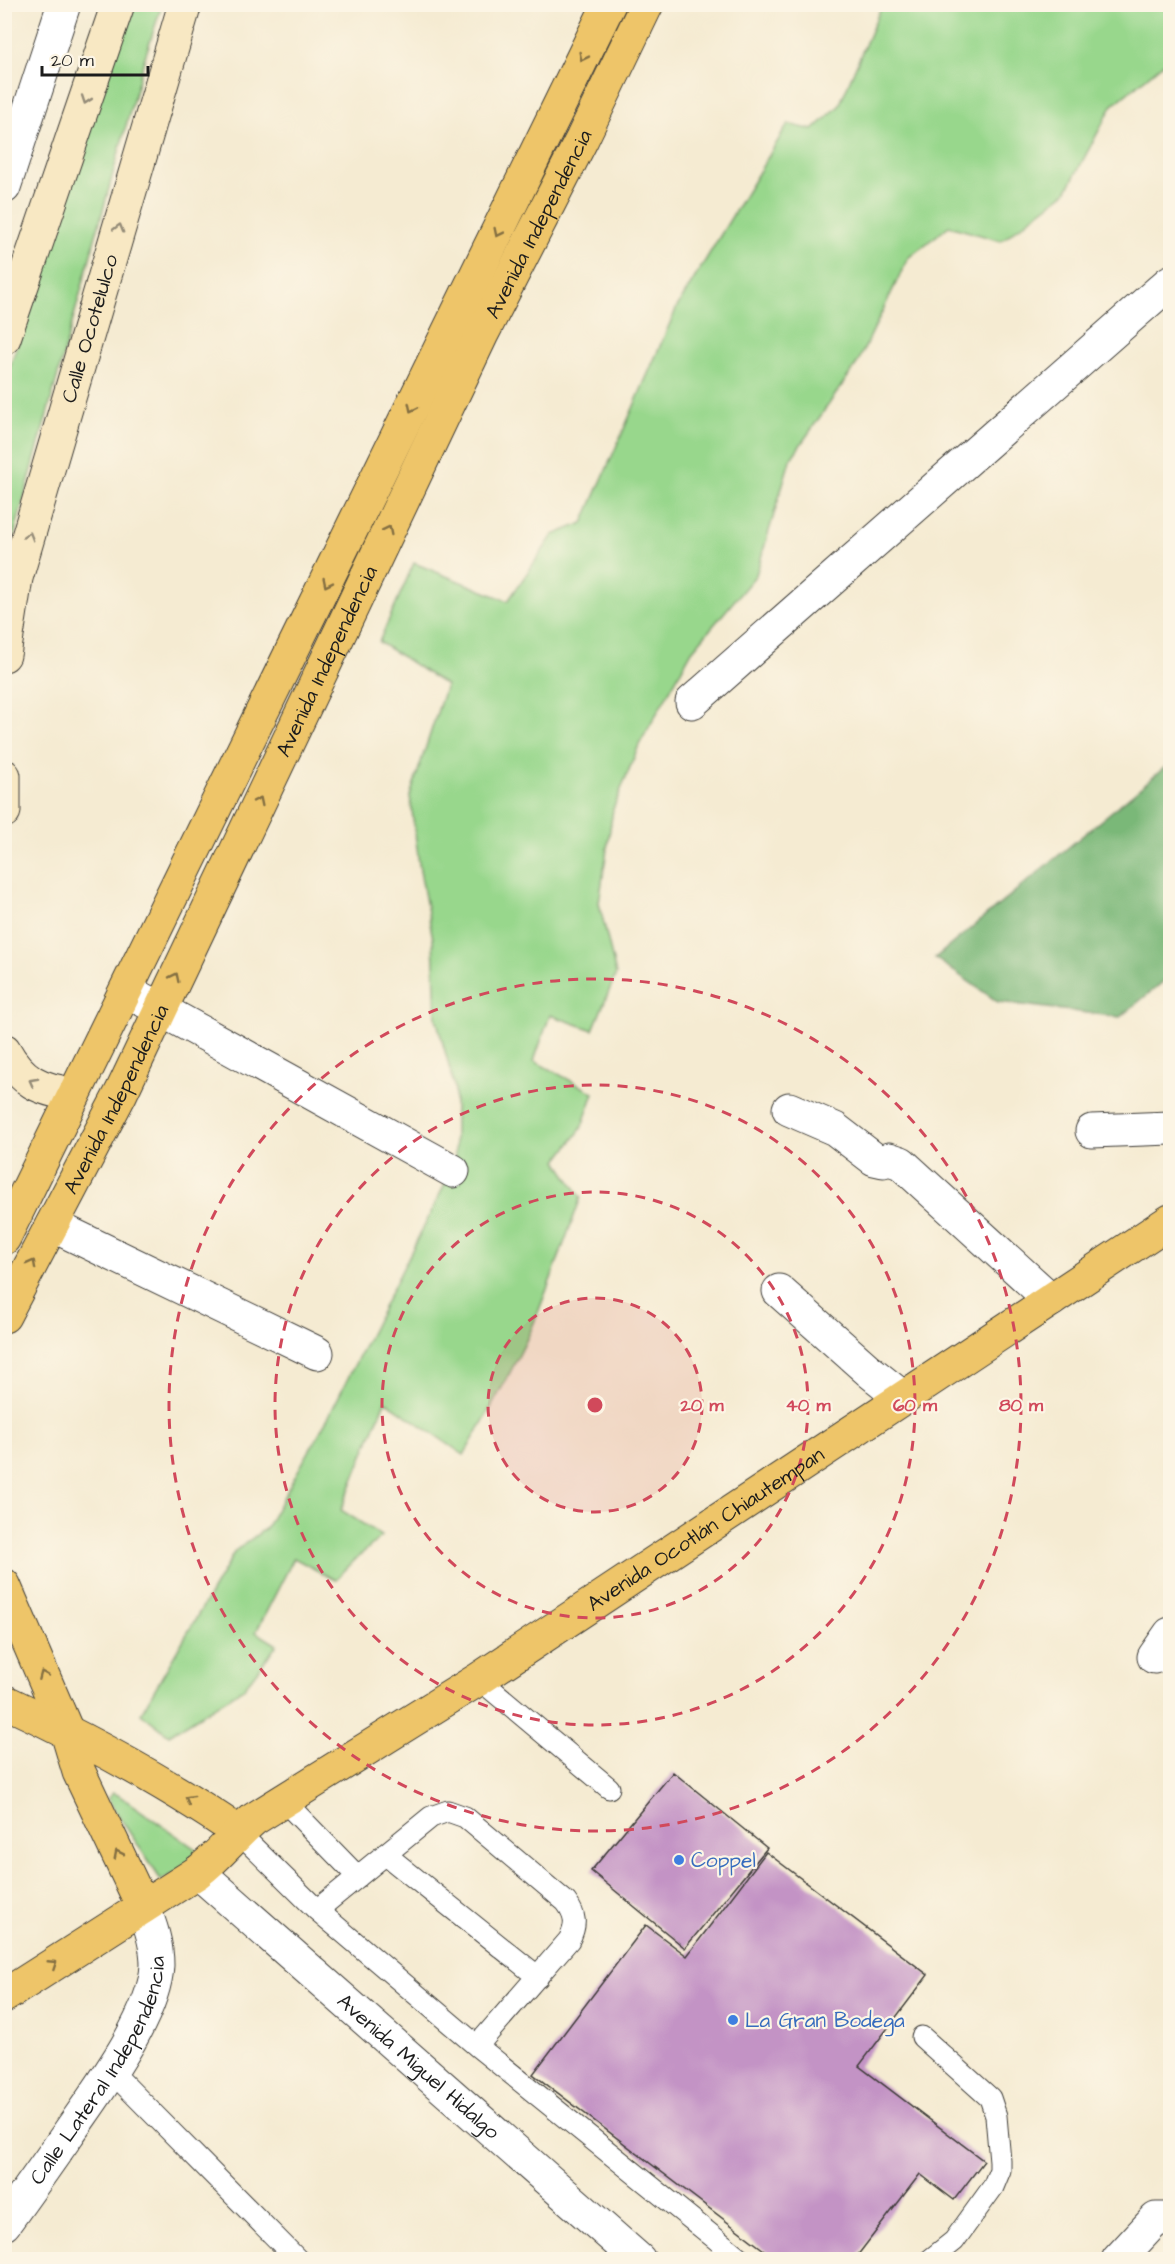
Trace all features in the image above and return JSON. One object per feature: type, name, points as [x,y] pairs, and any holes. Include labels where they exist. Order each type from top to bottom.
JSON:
[{"type":"main road","name":"Calle Ocotelulco","points":[[4,655],[10,578],[185,4]]},
{"type":"main road","name":"Avenida Independencia","points":[[4,1238],[609,4]]},
{"type":"main road","name":"Avenida Independencia","points":[[4,1316],[115,1103],[482,334],[648,4]]},
{"type":"main road","points":[[4,338],[117,5]]},
{"type":"main road","points":[[4,776],[4,811]]},
{"type":"main road","points":[[4,1050],[10,1061],[29,1080],[47,1089],[74,1094]]},
{"type":"main road","name":"Avenida Ocotlán Chiautempan","points":[[4,1996],[198,1872],[218,1856],[238,1832],[254,1818],[479,1679],[1170,1221]]},
{"type":"main road","points":[[4,1585],[66,1729],[79,1772],[143,1907]]},
{"type":"main road","points":[[4,1701],[66,1729],[190,1799],[238,1832]]},
{"type":"street","points":[[4,186],[64,4]]},
{"type":"street","points":[[692,702],[1170,282]]},
{"type":"street","points":[[127,991],[453,1171]]},
{"type":"street","points":[[789,1109],[835,1129],[874,1159],[883,1161],[889,1159],[901,1163],[1051,1300]]},
{"type":"street","points":[[1092,1131],[1170,1128]]},
{"type":"street","points":[[52,1225],[317,1353]]},
{"type":"street","points":[[779,1291],[903,1398]]},
{"type":"street","name":"Avenida Miguel Hidalgo","points":[[198,1872],[639,2259]]},
{"type":"street","name":"Calle Lateral Independencia","points":[[4,2224],[112,2072],[146,2008],[154,1985],[157,1964],[153,1930],[143,1907]]},
{"type":"street","points":[[1118,2259],[1156,2219],[1162,2217],[1170,2219]]},
{"type":"lane","points":[[479,1679],[609,1788]]},
{"type":"lane","points":[[284,1801],[358,1877]]},
{"type":"lane","points":[[317,1910],[439,1813],[448,1811],[465,1817],[566,1902],[575,1920],[574,1930],[569,1940],[477,2046]]},
{"type":"lane","points":[[238,1832],[317,1910],[477,2046],[742,2259]]},
{"type":"lane","points":[[386,1855],[538,1977]]},
{"type":"lane","points":[[922,2037],[990,2098],[996,2116],[1000,2161],[1000,2170],[993,2187],[954,2241],[930,2259]]},
{"type":"lane","points":[[112,2072],[298,2259]]},
{"type":"green space","points":[[127,5],[162,5],[144,60],[5,568],[5,382]]},
{"type":"green space","points":[[882,5],[1170,5],[1170,58],[1112,106],[1066,192],[1001,241],[949,226],[908,258],[858,362],[790,460],[756,575],[692,651],[639,745],[613,809],[599,903],[616,974],[593,1030],[550,1015],[534,1061],[594,1093],[581,1129],[557,1161],[581,1197],[538,1313],[516,1362],[464,1455],[385,1401],[341,1510],[382,1536],[335,1580],[294,1558],[256,1632],[277,1645],[244,1688],[169,1735],[141,1713],[235,1551],[266,1528],[330,1414],[455,1164],[455,1088],[436,1018],[433,939],[420,871],[410,796],[446,685],[379,642],[414,563],[508,601],[553,535],[583,523],[677,307],[788,124],[813,130],[839,106]]},
{"type":"green space","points":[[1170,763],[1170,976],[1120,1017],[998,1002],[935,958]]},
{"type":"green space","points":[[113,1793],[197,1850],[201,1861],[161,1880],[110,1803],[108,1798]]},
{"type":"building","name":"Coppel","points":[[673,1772],[767,1848],[685,1948],[591,1871]]},
{"type":"building","name":"La Gran Bodega","points":[[766,1852],[928,1975],[859,2066],[984,2161],[954,2200],[920,2174],[854,2260],[777,2260],[533,2074],[646,1925],[687,1956]]},
{"type":"place","name":"Coppel","points":[[679,1860]]},
{"type":"place","name":"La Gran Bodega","points":[[733,2020]]}]
